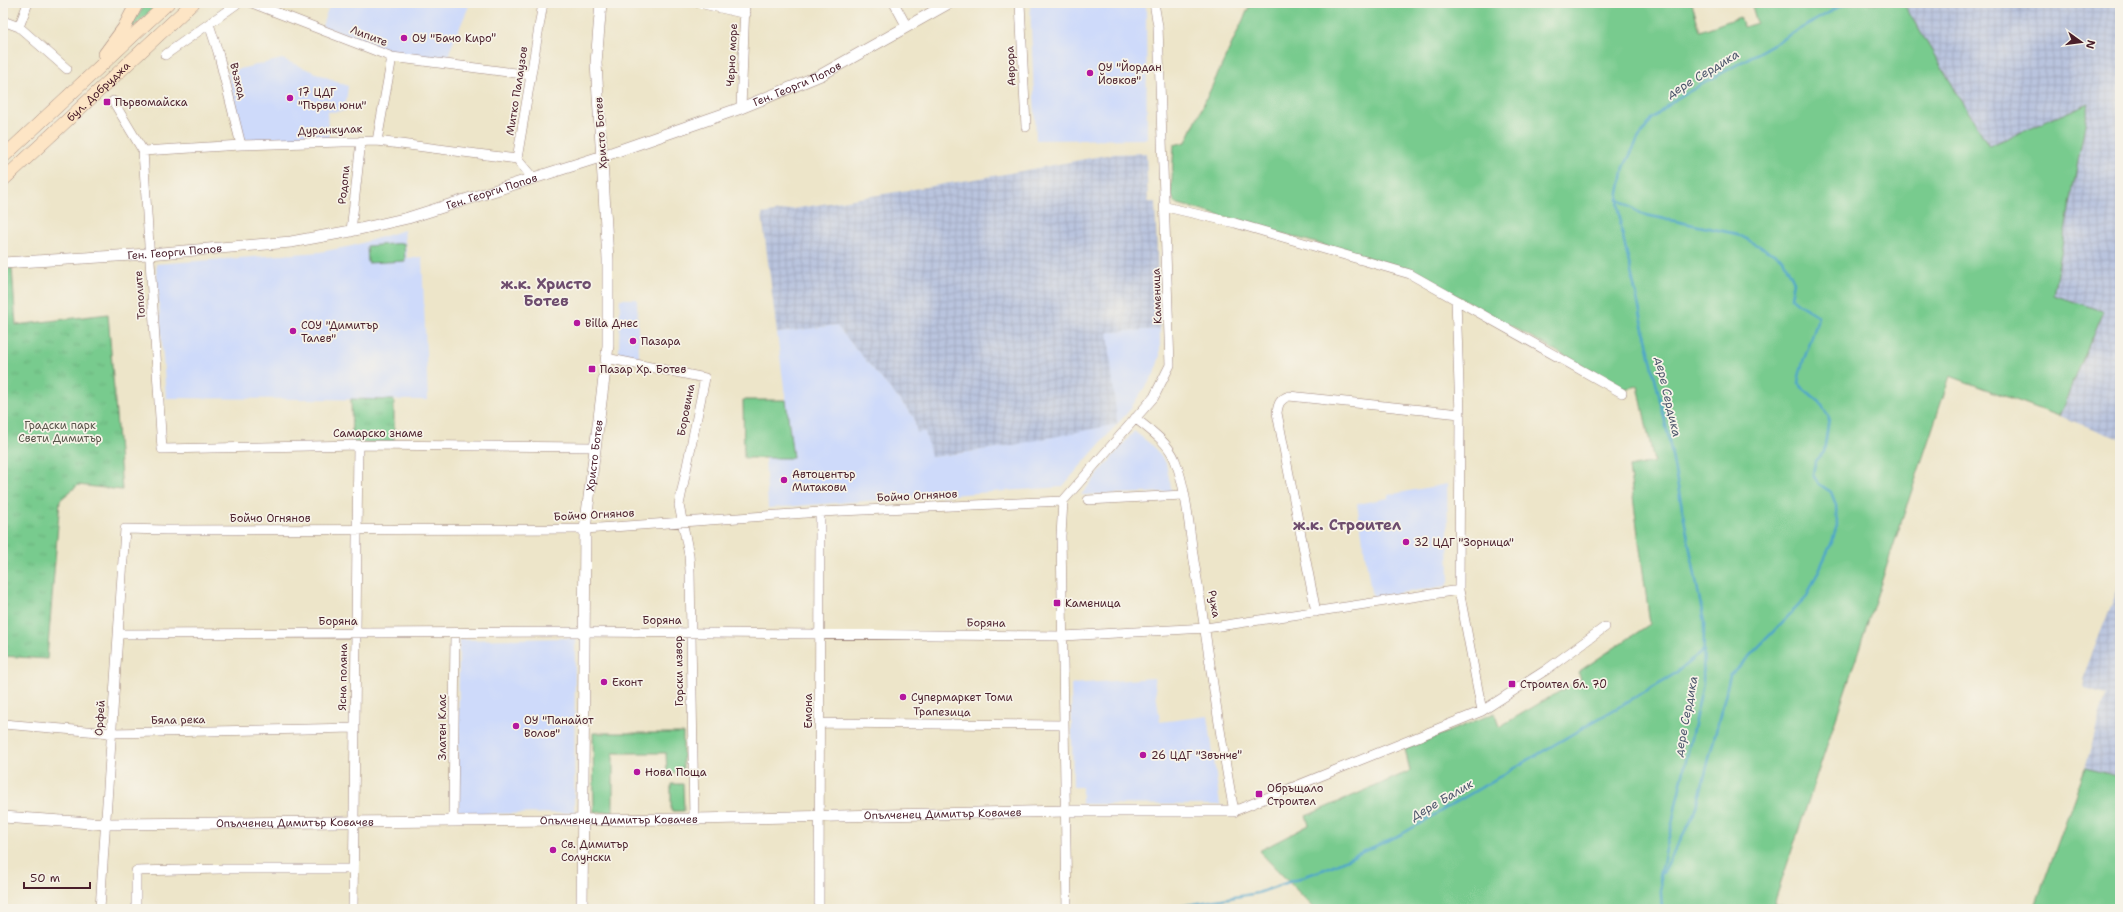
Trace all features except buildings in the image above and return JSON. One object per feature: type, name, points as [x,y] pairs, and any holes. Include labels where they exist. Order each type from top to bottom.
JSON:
[{"type":"main road","points":[[87,79],[124,28],[137,3]]},
{"type":"main road","name":"бул. Добруджа","points":[[3,157],[168,3]]},
{"type":"main road","name":"бул. Добруджа","points":[[3,180],[193,3]]},
{"type":"street","points":[[19,27],[28,3]]},
{"type":"street","points":[[165,55],[238,3]]},
{"type":"street","name":"Липите","points":[[252,3],[392,57],[531,75]]},
{"type":"street","name":"Митко Палаузов","points":[[517,159],[543,3]]},
{"type":"street","name":"Христо Ботев","points":[[582,909],[585,529],[606,358],[608,259],[603,156],[596,63],[601,3]]},
{"type":"street","points":[[700,3],[746,14]]},
{"type":"street","name":"Черно море","points":[[741,108],[746,14],[745,3]]},
{"type":"street","points":[[894,3],[907,27]]},
{"type":"street","name":"Ген. Георги Попов","points":[[3,263],[149,254],[291,242],[351,231],[408,218],[532,177],[603,156],[741,108],[821,75],[950,3]]},
{"type":"street","name":"Аврора","points":[[1020,3],[1026,127]]},
{"type":"street","name":"Каменица","points":[[1063,501],[1154,397],[1170,365],[1166,207],[1158,26],[1154,3]]},
{"type":"street","points":[[3,21],[19,27],[67,69]]},
{"type":"street","name":"Възход","points":[[209,24],[218,52],[241,145]]},
{"type":"street","points":[[377,141],[392,57]]},
{"type":"street","name":"Тополите","points":[[113,101],[143,151],[162,449]]},
{"type":"street","name":"Родопи","points":[[351,231],[361,141]]},
{"type":"street","name":"Дуранкулак","points":[[143,151],[241,145],[377,141],[517,159]]},
{"type":"street","points":[[517,159],[532,177]]},
{"type":"street","points":[[1166,207],[1250,228],[1410,274],[1622,393]]},
{"type":"street","points":[[1456,300],[1460,414],[1459,590],[1482,711]]},
{"type":"street","name":"Боровина","points":[[606,358],[705,378],[679,505],[682,522]]},
{"type":"street","points":[[1316,612],[1277,413],[1278,404],[1283,398],[1289,396],[1460,414]]},
{"type":"street","name":"Ружа","points":[[1135,418],[1160,439],[1175,459],[1183,495],[1206,628],[1223,755],[1234,811]]},
{"type":"street","name":"Самарско знаме","points":[[162,449],[358,445],[594,447]]},
{"type":"street","name":"Ясна поляна","points":[[353,909],[358,445]]},
{"type":"street","points":[[1088,500],[1183,495]]},
{"type":"street","points":[[1063,501],[1061,536],[1067,909]]},
{"type":"street","name":"Бойчо Огнянов","points":[[125,529],[585,529],[820,512],[1063,501]]},
{"type":"street","name":"Емона","points":[[819,908],[821,816],[820,512]]},
{"type":"street","name":"Горски извор","points":[[682,522],[689,555],[694,819]]},
{"type":"street","name":"Орфей","points":[[100,909],[125,529]]},
{"type":"street","name":"Боряна","points":[[118,634],[585,632],[1063,636],[1206,628],[1459,590]]},
{"type":"street","points":[[1234,811],[1482,711],[1546,670],[1605,627]]},
{"type":"street","name":"Златен Клас","points":[[453,821],[454,633]]},
{"type":"street","name":"Трапезица","points":[[820,723],[1064,726]]},
{"type":"street","name":"Бяла река","points":[[3,724],[111,733],[355,728]]},
{"type":"street","name":"Опълченец Димитър Ковачев","points":[[3,817],[106,824],[694,819],[1066,811],[1234,811]]},
{"type":"street","points":[[136,909],[136,871],[221,869],[353,869]]},
{"type":"shaded area","name":"ОУ \"Бачо Киро\"","points":[[330,3],[463,3],[469,6],[450,50],[448,61],[395,54],[322,26]]},
{"type":"shaded area","name":"ОУ \"Йордан Йовков\"","points":[[1030,3],[1146,3],[1147,139],[1036,140]]},
{"type":"shaded area","points":[[1903,3],[2120,3],[2120,439],[2059,416],[2103,312],[2053,295],[2089,103],[1989,146]]},
{"type":"shaded area","name":"17 ЦДГ \"Първи юни\"","points":[[282,59],[348,86],[345,111],[327,112],[329,139],[243,140],[227,72]]},
{"type":"shaded area","points":[[1146,153],[1148,202],[1155,202],[1160,329],[1108,332],[1117,424],[1003,447],[931,457],[925,431],[917,433],[914,417],[836,325],[777,333],[762,214],[999,175],[1112,154]]},
{"type":"shaded area","name":"СОУ \"Димитър Талев\"","points":[[404,230],[407,258],[422,257],[428,400],[166,398],[156,264],[320,252],[352,246]]},
{"type":"shaded area","points":[[620,299],[637,299],[639,359],[619,354]]},
{"type":"shaded area","points":[[836,325],[914,417],[917,432],[925,431],[932,457],[1003,447],[1035,439],[1107,332],[1160,329],[1160,356],[1154,374],[1128,412],[1062,487],[768,508],[765,458],[793,458],[777,333]]},
{"type":"shaded area","points":[[1134,431],[1153,446],[1166,463],[1172,492],[1081,495]]},
{"type":"shaded area","name":"32 ЦДГ \"Зорница\"","points":[[1447,484],[1449,581],[1446,586],[1374,597],[1371,592],[1357,504],[1388,498],[1388,495]]},
{"type":"shaded area","points":[[2120,583],[2120,777],[2085,768],[2106,695],[2085,689],[2083,677]]},
{"type":"shaded area","name":"ОУ \"Панайот Волов\"","points":[[575,638],[574,813],[458,814],[459,640]]},
{"type":"shaded area","name":"26 ЦДГ \"Звънче\"","points":[[1154,678],[1160,722],[1208,716],[1220,805],[1082,804],[1082,787],[1073,787],[1071,684]]},
{"type":"green space","points":[[145,3],[158,3],[122,39],[143,8]]},
{"type":"green space","points":[[1259,3],[1692,3],[1700,31],[1740,17],[1744,27],[1757,23],[1751,3],[1903,3],[1989,146],[2089,103],[2053,295],[2103,311],[2059,416],[1950,376],[1774,904],[1793,909],[1315,909],[1259,851],[1309,825],[1306,816],[1410,771],[1405,749],[1495,713],[1499,727],[1581,679],[1578,672],[1650,624],[1629,467],[1654,462],[1638,386],[1624,389],[1411,270],[1175,203],[1171,194],[1174,145],[1186,142],[1249,7]]},
{"type":"green space","points":[[404,243],[405,261],[368,263],[367,246]]},
{"type":"green space","name":"Градски парк Свети Димитър","points":[[12,268],[16,325],[108,314],[122,490],[78,485],[60,500],[47,659],[3,656],[3,270]]},
{"type":"green space","points":[[351,399],[394,400],[394,442],[352,443]]},
{"type":"green space","points":[[743,400],[786,400],[793,458],[744,458]]},
{"type":"green space","points":[[593,733],[683,733],[683,773],[667,773],[666,753],[613,753],[613,812],[594,812]]},
{"type":"green space","points":[[2085,768],[2120,777],[2120,909],[2034,909]]},
{"type":"green space","points":[[671,784],[683,784],[684,811],[671,811]]},
{"type":"waterway","name":"дере Сердика","points":[[1662,909],[1660,877],[1703,684],[1704,622],[1668,435],[1621,228],[1618,199],[1624,167],[1638,139],[1652,119],[1676,99],[1846,3]]},
{"type":"waterway","points":[[1618,199],[1641,214],[1737,234],[1783,259],[1794,282],[1791,297],[1797,303],[1818,316],[1801,367],[1798,384],[1820,402],[1829,418],[1824,452],[1815,462],[1813,474],[1819,484],[1831,492],[1836,505],[1837,525],[1832,542],[1806,598],[1730,676],[1696,810],[1663,873]]},
{"type":"waterway","name":"Дере Балик","points":[[1164,909],[1258,893],[1325,869],[1402,834],[1673,675],[1704,650]]},
{"type":"place","name":"ОУ \"Бачо Киро\"","points":[[404,38]]},
{"type":"place","name":"ОУ \"Йордан Йовков\"","points":[[1090,73]]},
{"type":"place","name":"17 ЦДГ \"Първи юни\"","points":[[290,98]]},
{"type":"place","name":"Първомайска","points":[[107,102]]},
{"type":"place","name":"Billa Днес","points":[[577,323]]},
{"type":"place","name":"СОУ \"Димитър Талев\"","points":[[293,331]]},
{"type":"place","name":"Пазара","points":[[633,341]]},
{"type":"place","name":"Пазар Хр. Ботев","points":[[592,369]]},
{"type":"place","name":"Автоцентър Митакови","points":[[784,480]]},
{"type":"place","name":"32 ЦДГ \"Зорница\"","points":[[1406,542]]},
{"type":"place","name":"Каменица","points":[[1057,603]]},
{"type":"place","name":"Еконт","points":[[604,682]]},
{"type":"place","name":"Строител бл. 70","points":[[1512,684]]},
{"type":"place","name":"Супермаркет Томи","points":[[903,697]]},
{"type":"place","name":"ОУ \"Панайот Волов\"","points":[[516,726]]},
{"type":"place","name":"26 ЦДГ \"Звънче\"","points":[[1143,755]]},
{"type":"place","name":"Нова Поща","points":[[637,772]]},
{"type":"place","name":"Обръщало Строител","points":[[1259,794]]},
{"type":"place","name":"Св. Димитър Солунски","points":[[553,850]]},
{"type":"district","name":"ж.к. Христо Ботев","points":[[546,292]]},
{"type":"district","name":"ж.к. Строител","points":[[1347,525]]}]
